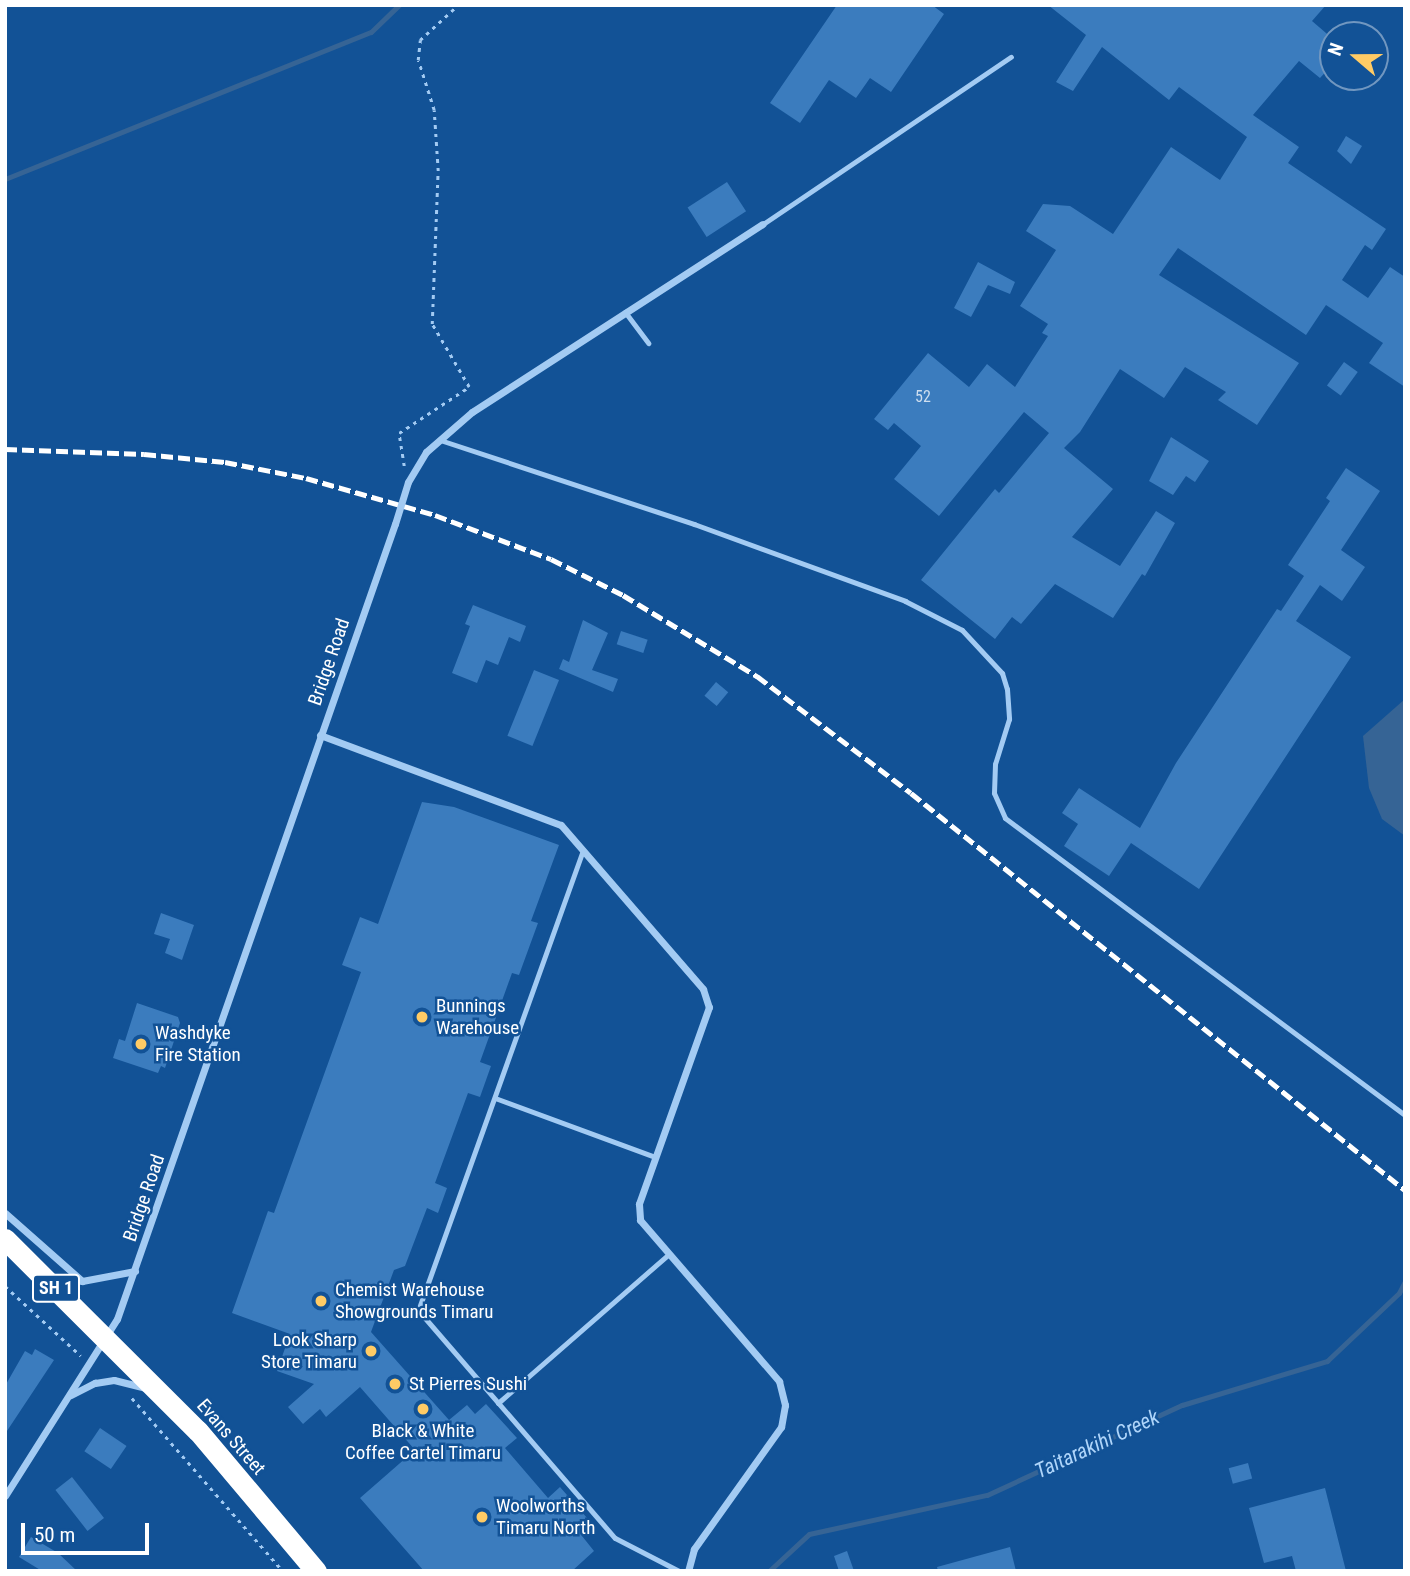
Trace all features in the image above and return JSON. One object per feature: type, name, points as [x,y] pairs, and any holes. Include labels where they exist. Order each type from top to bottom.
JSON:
[{"type":"highway","name":"SH 1","points":[[5,1239],[108,1337]]},
{"type":"highway","name":"Evans Street","points":[[108,1337],[162,1394],[316,1571]]},
{"type":"street","name":"Bridge Road","points":[[5,1496],[108,1337],[135,1271],[408,482],[426,452],[472,412],[763,223]]},
{"type":"street","points":[[320,735],[561,825],[703,989],[709,1007],[639,1204],[640,1220],[779,1381],[785,1405],[781,1427],[694,1549],[688,1571]]},
{"type":"street","name":"Bridge Road","points":[[5,1213],[82,1281],[135,1271]]},
{"type":"street","points":[[69,1396],[95,1382],[114,1380],[162,1394]]},
{"type":"lane","points":[[763,223],[1011,57]]},
{"type":"lane","points":[[625,313],[648,343]]},
{"type":"lane","points":[[440,440],[694,524],[949,621],[978,644],[1002,673],[1009,719],[995,764],[994,793],[1005,818],[1405,1115]]},
{"type":"lane","points":[[583,850],[418,1310],[615,1538],[679,1571]]},
{"type":"lane","points":[[495,1098],[655,1157]]},
{"type":"lane","points":[[498,1403],[669,1254]]},
{"type":"path","points":[[404,456],[397,440],[399,433],[469,387],[432,324],[438,171],[434,110],[418,60],[420,40],[458,5]]},
{"type":"path","points":[[5,1286],[76,1351]]},
{"type":"path","points":[[121,1394],[141,1404],[283,1571]]},
{"type":"water","points":[[1405,699],[1405,836],[1382,819],[1369,788],[1363,736]]},
{"type":"building","points":[[837,5],[932,5],[944,14],[891,92],[870,78],[856,98],[829,80],[800,123],[770,103]]},
{"type":"building","points":[[1048,5],[1326,5],[1312,21],[1319,27],[1319,77],[1299,61],[1253,115],[1299,147],[1288,163],[1386,229],[1372,250],[1365,245],[1342,280],[1368,298],[1390,267],[1405,277],[1405,387],[1369,363],[1383,343],[1326,305],[1306,335],[1178,248],[1159,275],[1299,363],[1257,425],[1218,400],[1226,392],[1185,367],[1164,398],[1120,369],[1080,432],[1064,448],[1113,489],[1072,537],[1120,566],[1156,511],[1175,523],[1145,576],[1142,574],[1113,618],[1055,584],[1021,624],[1012,617],[995,639],[921,580],[995,489],[999,493],[1049,433],[1024,412],[939,516],[894,479],[921,446],[894,423],[888,430],[874,419],[928,353],[969,387],[987,364],[1015,387],[1048,336],[1042,333],[1048,324],[1020,306],[1056,250],[1026,231],[1043,204],[1070,206],[1113,234],[1171,147],[1220,180],[1247,137],[1179,87],[1169,100],[1102,47],[1073,91],[1056,82],[1086,35]]},
{"type":"building","points":[[1346,136],[1362,146],[1351,164],[1337,151]]},
{"type":"building","points":[[727,182],[746,211],[707,237],[688,208]]},
{"type":"building","points":[[978,262],[1015,282],[1010,294],[988,285],[971,317],[954,308]]},
{"type":"building","points":[[1344,362],[1358,372],[1341,395],[1327,385]]},
{"type":"building","points":[[1171,437],[1209,461],[1195,482],[1186,476],[1173,495],[1149,481]]},
{"type":"building","points":[[1346,468],[1380,491],[1341,550],[1365,567],[1342,601],[1320,585],[1296,621],[1351,657],[1199,889],[1131,843],[1109,876],[1064,846],[1078,824],[1062,813],[1079,788],[1140,828],[1176,763],[1277,609],[1281,611],[1304,576],[1288,565],[1330,501],[1326,498]]},
{"type":"building","points":[[473,605],[526,626],[520,642],[509,637],[498,665],[486,660],[477,683],[452,673],[470,626],[465,624]]},
{"type":"building","points":[[583,620],[608,633],[592,670],[618,679],[613,692],[559,669],[563,659],[569,662]]},
{"type":"building","points":[[621,631],[648,640],[643,653],[617,644]]},
{"type":"building","points":[[534,670],[559,680],[532,746],[507,736]]},
{"type":"building","points":[[716,682],[728,692],[717,706],[704,696]]},
{"type":"building","points":[[422,802],[454,807],[559,845],[531,921],[538,923],[519,975],[512,973],[480,1062],[491,1066],[480,1097],[468,1093],[435,1183],[447,1188],[438,1213],[427,1208],[405,1266],[394,1270],[371,1332],[449,1420],[467,1405],[475,1414],[486,1404],[517,1438],[505,1448],[548,1498],[560,1487],[594,1526],[582,1536],[594,1551],[572,1571],[424,1571],[360,1498],[415,1450],[360,1387],[326,1417],[320,1409],[303,1424],[288,1407],[314,1384],[277,1371],[290,1334],[232,1313],[268,1211],[274,1213],[361,972],[342,965],[360,917],[378,924]]},
{"type":"building","points":[[161,913],[194,925],[182,960],[165,953],[170,939],[154,934]]},
{"type":"building","points":[[137,1003],[178,1017],[180,1023],[165,1068],[161,1066],[158,1073],[113,1058],[119,1039],[125,1041]]},
{"type":"building","points":[[35,1349],[54,1360],[5,1434],[5,1386],[25,1351],[32,1355]]},
{"type":"building","points":[[100,1428],[127,1446],[111,1469],[84,1451]]},
{"type":"building","points":[[1248,1463],[1252,1478],[1233,1484],[1229,1468]]},
{"type":"building","points":[[72,1477],[104,1518],[87,1531],[55,1490]]},
{"type":"building","points":[[1325,1488],[1346,1571],[1296,1571],[1292,1556],[1264,1563],[1249,1508]]},
{"type":"building","points":[[31,1537],[58,1553],[77,1571],[42,1571],[19,1557]]},
{"type":"building","points":[[1010,1547],[1016,1571],[938,1571],[937,1567]]},
{"type":"building","points":[[847,1551],[854,1571],[839,1571],[834,1556]]},
{"type":"waterway","points":[[5,179],[371,32],[399,5]]},
{"type":"waterway","name":"Taitarakihi Creek","points":[[769,1571],[809,1534],[987,1495],[1182,1405],[1327,1361],[1399,1293],[1405,1281]]},
{"type":"railway","points":[[5,449],[144,454],[225,462],[306,478],[435,515],[551,559],[623,595],[757,676],[911,793],[1405,1190]]},
{"type":"place","name":"Bunnings Warehouse","points":[[422,1017]]},
{"type":"place","name":"Washdyke Fire Station","points":[[141,1044]]},
{"type":"place","name":"Chemist Warehouse Showgrounds Timaru","points":[[321,1301]]},
{"type":"place","name":"Look Sharp Store Timaru","points":[[371,1351]]},
{"type":"place","name":"St Pierres Sushi","points":[[395,1384]]},
{"type":"place","name":"Black & White Coffee Cartel Timaru","points":[[423,1409]]},
{"type":"place","name":"Woolworths Timaru North","points":[[482,1517]]}]
